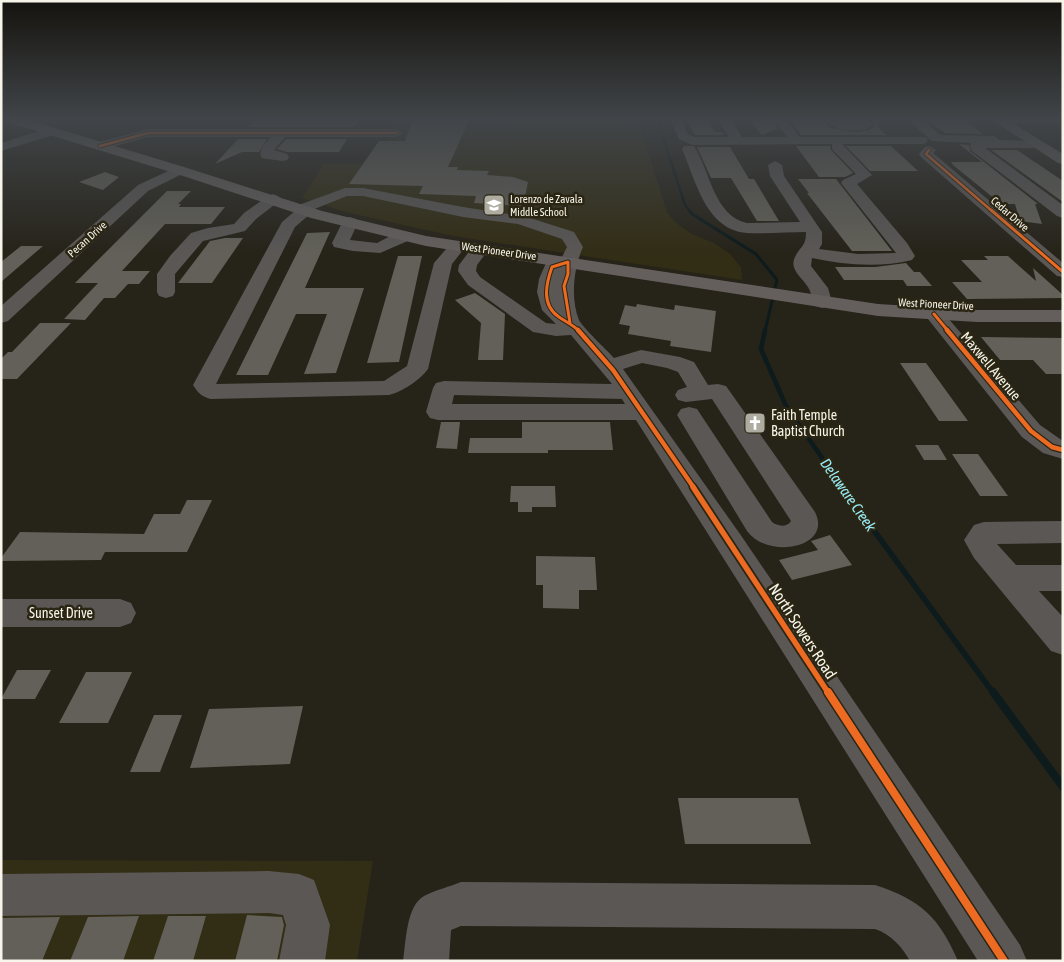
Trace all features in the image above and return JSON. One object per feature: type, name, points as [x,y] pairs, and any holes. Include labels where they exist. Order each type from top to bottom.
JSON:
[{"type":"main road","name":"West Pioneer Drive","points":[[156,163],[303,210],[404,236],[480,249],[878,310],[934,314],[1063,316]]},
{"type":"street","points":[[695,163],[717,211],[723,219],[736,226],[746,228],[811,227]]},
{"type":"street","points":[[808,252],[839,257],[894,258],[906,256],[901,247],[848,183],[864,175],[853,163]]},
{"type":"street","name":"Cedar Drive","points":[[936,163],[1063,272]]},
{"type":"street","points":[[997,163],[1063,213]]},
{"type":"street","points":[[775,165],[777,176],[811,227],[815,238],[803,258],[802,266],[809,278],[819,288],[816,302]]},
{"type":"street","name":"Pecan Drive","points":[[1,317],[143,188],[180,170]]},
{"type":"street","points":[[303,210],[337,188],[349,201],[381,208],[524,234],[540,227],[568,236],[575,247],[568,262],[568,274],[564,286],[573,326],[556,330],[540,328],[474,281],[467,271],[468,265],[480,249]]},
{"type":"street","points":[[166,292],[166,274],[197,237],[208,233],[239,228],[250,216],[273,200]]},
{"type":"street","name":"Maxwell Avenue","points":[[934,314],[1045,441],[1063,467]]},
{"type":"street","name":"North Sowers Road","points":[[573,326],[730,542],[1004,961]]},
{"type":"street","points":[[627,398],[641,356],[672,362],[686,367],[702,393]]},
{"type":"street","points":[[627,398],[438,412],[444,388],[627,398],[683,420],[689,415],[692,408],[684,396],[718,391],[805,520],[804,529],[796,534],[783,537],[775,537],[764,532],[737,493],[689,415]]},
{"type":"street","points":[[1059,631],[1009,578],[978,540],[984,533],[1063,532]]},
{"type":"street","points":[[1009,578],[1063,578]]},
{"type":"street","name":"Sunset Drive","points":[[1,613],[120,613]]},
{"type":"street","points":[[1,895],[269,892],[299,895],[308,926],[302,961]]},
{"type":"lane","points":[[303,210],[288,225],[208,376],[204,385],[211,392],[389,388],[417,370],[443,263],[459,245]]},
{"type":"lane","points":[[426,961],[430,923],[438,912],[460,904],[875,907],[894,912],[915,928],[935,961]]},
{"type":"shaded area","name":"Lorenzo de Zavala Middle School","points":[[651,163],[667,212],[675,222],[692,234],[714,243],[730,254],[741,267],[742,280],[453,236],[345,212],[302,198],[324,164]]},
{"type":"shaded area","points":[[1,860],[373,861],[357,961],[1,961]]},
{"type":"building","points":[[364,163],[450,163],[448,167],[458,167],[457,170],[489,171],[487,175],[513,177],[528,182],[523,206],[474,203],[476,196],[419,194],[423,186],[349,184]]},
{"type":"building","points":[[704,163],[739,163],[749,179],[754,179],[779,221],[757,221],[731,178],[711,178]]},
{"type":"building","points":[[809,163],[843,163],[853,173],[845,177],[819,177]]},
{"type":"building","points":[[862,163],[909,163],[918,171],[870,171]]},
{"type":"building","points":[[952,163],[985,163],[1038,204],[1035,204],[1042,224],[1020,221],[1015,204],[1001,204]]},
{"type":"building","points":[[1009,163],[1036,163],[1063,181],[1063,202]]},
{"type":"building","points":[[105,172],[119,177],[103,190],[79,182]]},
{"type":"building","points":[[798,179],[836,179],[892,251],[852,251]]},
{"type":"building","points":[[167,191],[191,191],[178,204],[181,204],[179,207],[225,207],[211,224],[165,224],[122,271],[150,271],[139,284],[128,284],[115,298],[104,298],[85,320],[64,319],[98,283],[75,283]]},
{"type":"building","points":[[330,232],[305,288],[364,288],[336,373],[304,374],[327,314],[296,314],[268,375],[236,375],[307,233]]},
{"type":"building","points":[[225,238],[243,238],[212,283],[178,283],[210,241]]},
{"type":"building","points":[[21,246],[43,246],[1,282],[1,262]]},
{"type":"building","points":[[398,256],[422,256],[399,362],[367,363]]},
{"type":"building","points":[[984,256],[1008,256],[1036,281],[1033,268],[1063,295],[1063,298],[967,299],[952,282],[982,282],[961,260],[988,260]]},
{"type":"building","points":[[906,263],[914,272],[920,272],[932,286],[907,286],[903,280],[844,280],[835,267],[875,267]]},
{"type":"building","points":[[475,293],[505,314],[503,360],[478,360],[481,323],[455,300]]},
{"type":"building","points":[[637,304],[674,310],[675,305],[716,311],[711,352],[670,346],[671,341],[628,334],[630,326],[619,324],[625,305],[636,307]]},
{"type":"building","points":[[40,323],[71,323],[17,379],[1,379],[1,359],[8,352],[12,352]]},
{"type":"building","points":[[981,337],[1063,338],[1063,374],[1046,374],[1033,360],[1000,360]]},
{"type":"building","points":[[900,363],[926,363],[968,421],[939,421]]},
{"type":"building","points":[[441,422],[460,422],[457,449],[436,448]]},
{"type":"building","points":[[522,422],[610,422],[613,450],[548,450],[548,453],[468,453],[470,438],[522,438]]},
{"type":"building","points":[[915,445],[938,445],[947,460],[924,460]]},
{"type":"building","points":[[952,454],[978,454],[1008,496],[980,496]]},
{"type":"building","points":[[511,486],[555,486],[556,507],[532,507],[532,512],[518,512],[518,502],[510,502]]},
{"type":"building","points":[[187,500],[212,500],[187,552],[105,552],[101,560],[1,561],[1,558],[20,532],[144,534],[154,514],[180,514]]},
{"type":"building","points":[[830,535],[852,565],[792,580],[779,560],[818,550],[811,541]]},
{"type":"building","points":[[536,556],[595,557],[597,590],[579,590],[579,609],[543,608],[543,585],[536,585]]},
{"type":"building","points":[[17,670],[51,670],[35,699],[1,699]]},
{"type":"building","points":[[86,672],[132,672],[108,723],[59,723]]},
{"type":"building","points":[[303,706],[290,764],[190,768],[209,709]]},
{"type":"building","points":[[154,715],[182,715],[160,772],[130,772]]},
{"type":"building","points":[[678,798],[798,798],[811,844],[685,844]]},
{"type":"building","points":[[247,915],[282,917],[284,925],[277,961],[235,961]]},
{"type":"building","points":[[139,916],[123,961],[70,961],[88,917]]},
{"type":"building","points":[[168,916],[206,916],[193,961],[153,961]]},
{"type":"building","points":[[60,917],[42,961],[1,961],[1,918]]},
{"type":"waterway","name":"Delaware Creek","points":[[671,163],[685,205],[690,211]]},
{"type":"waterway","name":"Delaware Creek","points":[[689,210],[692,214],[756,254],[777,280],[765,331]]},
{"type":"waterway","name":"Delaware Creek","points":[[765,330],[761,349],[786,406],[843,488]]},
{"type":"waterway","name":"Delaware Creek","points":[[842,487],[994,694]]},
{"type":"waterway","name":"Delaware Creek","points":[[993,692],[1063,787]]},
{"type":"cycle path","points":[[936,163],[1063,272]]},
{"type":"cycle path","points":[[570,323],[564,286],[568,274],[568,262],[552,267],[546,292],[551,310],[558,317],[576,328],[613,370],[629,392],[730,542],[1004,961]]},
{"type":"cycle path","points":[[934,314],[1031,431],[1052,447],[1063,450]]},
{"type":"place","name":"Lorenzo de Zavala Middle School","points":[[494,205]]},
{"type":"place","name":"Faith Temple Baptist Church","points":[[755,423]]}]
